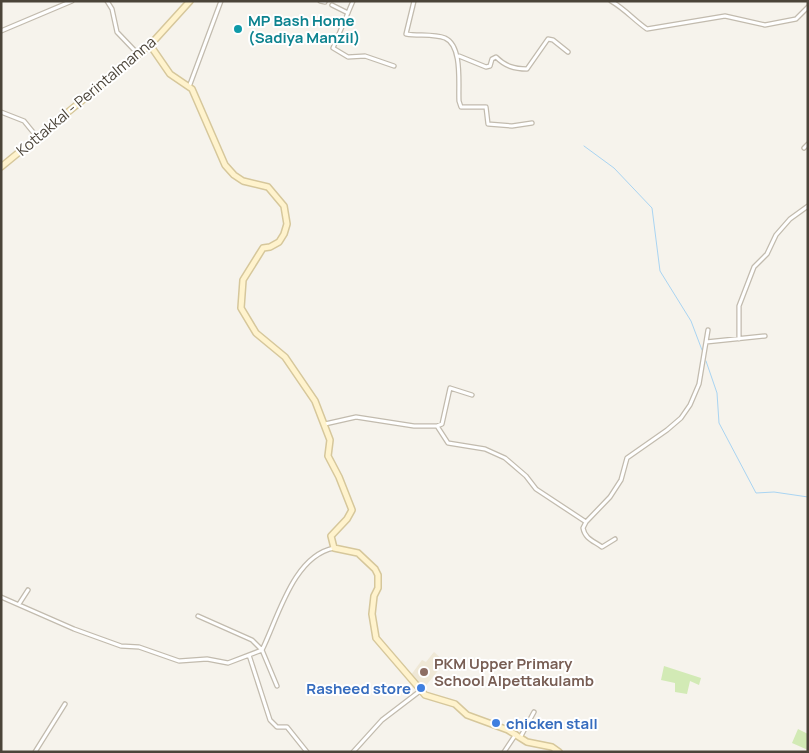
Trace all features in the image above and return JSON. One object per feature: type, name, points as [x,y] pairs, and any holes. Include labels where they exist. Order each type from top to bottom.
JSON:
[{"type":"street","points":[[1,31],[72,1]]},
{"type":"street","points":[[107,1],[112,9],[118,32],[138,54]]},
{"type":"street","name":"Kottakkal - Perintalmanna","points":[[1,167],[150,45],[190,1]]},
{"type":"street","points":[[189,87],[221,1]]},
{"type":"street","points":[[320,1],[325,2]]},
{"type":"street","points":[[353,1],[333,48],[348,57],[365,56],[394,66]]},
{"type":"street","points":[[414,1],[406,34],[446,38],[454,45],[459,56],[459,101],[461,107],[486,107],[488,124],[512,126],[532,123]]},
{"type":"street","points":[[611,1],[624,8],[634,20],[647,29],[725,16],[765,25],[796,20],[808,7]]},
{"type":"street","points":[[332,5],[348,13]]},
{"type":"street","points":[[459,56],[486,67],[490,66],[492,59],[496,57],[511,68],[527,69],[548,39],[553,40],[568,52]]},
{"type":"street","points":[[150,45],[170,74],[192,89],[225,165],[243,181],[268,187],[284,206],[287,224],[284,234],[279,242],[270,247],[263,248],[248,269],[244,280],[241,308],[256,333],[285,357],[315,401],[325,424],[330,440],[328,456],[339,477],[352,510],[347,519],[331,536],[334,548]]},
{"type":"street","points":[[1,112],[24,121],[37,137]]},
{"type":"street","points":[[804,148],[808,144]]},
{"type":"street","points":[[739,339],[739,306],[754,267],[767,254],[776,235],[790,219],[808,206]]},
{"type":"street","points":[[615,539],[602,547],[588,538],[583,528],[586,522],[610,497],[620,480],[627,458],[681,418],[690,405],[699,384],[708,330]]},
{"type":"street","points":[[706,342],[765,336]]},
{"type":"street","points":[[325,424],[356,417],[376,418],[414,426],[437,426],[442,424],[450,388],[472,395]]},
{"type":"street","points":[[437,426],[448,443],[485,449],[505,458],[526,476],[536,489],[586,522]]},
{"type":"street","points":[[1,597],[74,629],[121,646],[138,647],[179,661],[207,659],[228,663],[262,650],[292,581],[309,562],[326,550],[334,548],[348,550],[364,557],[375,569],[379,582],[372,614],[376,638],[424,695],[455,704],[467,715],[519,735],[527,742],[552,747],[560,752]]},
{"type":"street","points":[[19,604],[28,590]]},
{"type":"street","points":[[198,616],[252,640],[262,650],[277,686]]},
{"type":"street","points":[[249,655],[270,720],[277,728],[287,727],[306,752]]},
{"type":"street","points":[[353,752],[382,720],[420,690]]},
{"type":"street","points":[[36,752],[65,704]]},
{"type":"street","points":[[504,752],[519,735],[534,712]]},
{"type":"shaded area","name":"PKM Upper Primary School Alpettakulamb","points":[[434,652],[445,662],[424,688],[411,675],[422,660],[426,662]]},
{"type":"green space","points":[[664,666],[701,678],[699,685],[690,681],[687,694],[675,692],[675,683],[661,680]]},
{"type":"green space","points":[[798,729],[808,734],[808,750],[792,743]]},
{"type":"waterway","points":[[584,146],[614,168],[652,208],[660,271],[691,321],[702,350]]},
{"type":"waterway","points":[[706,361],[717,393],[719,423],[756,493],[774,492],[808,497]]},
{"type":"place","name":"MP Bash Home (Sadiya Manzil)","points":[[238,29]]},
{"type":"place","name":"PKM Upper Primary School Alpettakulamb","points":[[424,672]]},
{"type":"place","name":"Rasheed store","points":[[421,688]]},
{"type":"place","name":"chicken stall","points":[[496,723]]}]
